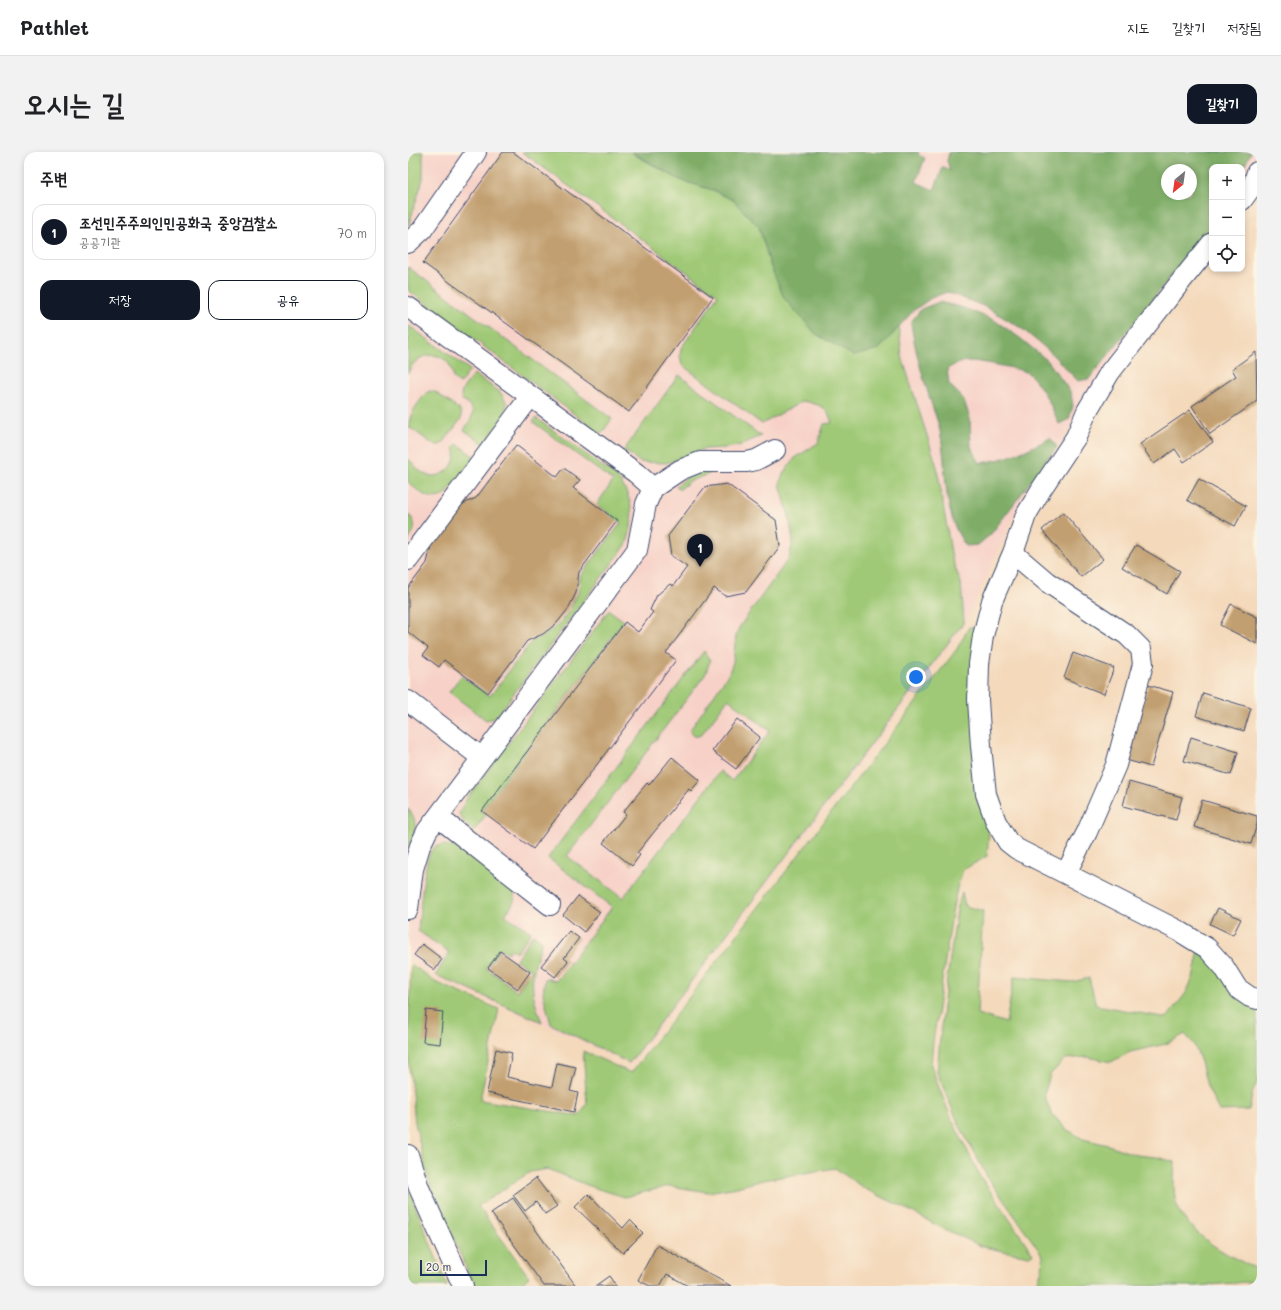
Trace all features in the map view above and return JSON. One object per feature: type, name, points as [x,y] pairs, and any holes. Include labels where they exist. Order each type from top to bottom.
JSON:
[{"type":"street","points":[[408,243],[422,230],[476,152]]},
{"type":"street","points":[[1245,196],[1253,185],[1257,172]]},
{"type":"street","points":[[1209,247],[1110,372],[1087,411],[1076,437],[1026,515],[1013,553],[992,601],[983,636],[979,664],[978,700],[986,794],[996,822],[1008,842],[1017,849],[1180,931],[1207,948],[1224,967],[1237,988],[1250,997],[1257,999]]},
{"type":"street","points":[[408,307],[636,473],[653,488]]},
{"type":"street","points":[[408,560],[530,397]]},
{"type":"street","points":[[408,909],[413,869],[420,846],[427,831],[637,550],[646,504],[653,488],[680,470],[700,462],[747,462],[756,460],[775,450]]},
{"type":"street","points":[[1013,553],[1047,582],[1127,635],[1141,650],[1142,664],[1116,765],[1088,832],[1066,873]]},
{"type":"street","points":[[408,701],[482,758]]},
{"type":"street","points":[[438,817],[550,905]]},
{"type":"street","points":[[408,1155],[419,1188],[463,1286]]},
{"type":"shaded area","points":[[408,152],[1257,152],[1257,159],[1245,184],[1245,164],[1209,164],[1209,236],[1103,373],[1071,427],[1016,512],[960,633],[630,1066],[579,1040],[438,979],[414,962],[408,960]]},
{"type":"green space","points":[[408,152],[423,152],[423,179],[408,227]]},
{"type":"green space","points":[[522,152],[632,152],[680,180],[713,190],[733,200],[759,227],[771,267],[879,349],[899,327],[902,357],[937,467],[952,559],[961,583],[964,622],[629,1063],[551,1024],[543,994],[545,978],[556,981],[612,907],[548,858],[704,651],[710,661],[705,675],[567,856],[623,898],[720,771],[732,781],[770,731],[728,699],[702,734],[694,736],[691,734],[690,730],[729,673],[733,662],[736,636],[740,626],[789,558],[793,541],[789,516],[780,484],[783,474],[795,458],[818,443],[824,424],[832,423],[828,413],[822,407],[803,401],[762,424],[682,365],[680,355],[681,348],[718,295]]},
{"type":"green space","points":[[632,152],[919,152],[918,155],[925,158],[916,182],[934,190],[943,167],[950,170],[947,161],[949,152],[1251,152],[1245,165],[1245,164],[1209,164],[1209,229],[1089,379],[1078,381],[1049,351],[1021,328],[986,307],[947,292],[931,298],[913,311],[879,349],[854,356],[816,334],[784,298],[771,267],[759,227],[733,200],[713,190],[680,180]]},
{"type":"green space","points":[[408,267],[612,419],[601,434],[408,290]]},
{"type":"green space","points":[[939,302],[964,308],[994,320],[1020,338],[1048,361],[1071,393],[1073,406],[1069,419],[1059,424],[1042,390],[1033,378],[1024,371],[982,362],[970,361],[961,362],[947,369],[949,384],[963,398],[970,418],[971,447],[980,463],[998,460],[1016,454],[1050,438],[1057,447],[991,534],[978,545],[966,546],[958,533],[953,520],[949,505],[940,431],[921,371],[912,332],[911,322],[921,309]]},
{"type":"green space","points":[[408,325],[470,370],[460,384],[453,378],[451,369],[447,362],[441,357],[434,355],[419,359],[408,373]]},
{"type":"green space","points":[[474,374],[500,392],[507,403],[504,417],[484,444],[464,430],[471,419],[473,412],[469,405],[462,400],[461,393]]},
{"type":"green space","points":[[679,375],[761,436],[741,445],[727,448],[706,449],[666,463],[640,462],[624,450]]},
{"type":"green space","points":[[430,391],[435,392],[460,410],[461,414],[461,419],[443,443],[439,445],[434,445],[409,427],[410,418],[414,409],[426,393]]},
{"type":"green space","points":[[536,418],[617,477],[630,501],[632,518],[631,527],[626,545],[496,717],[486,720],[449,692],[461,676],[490,696],[532,641],[543,636],[558,625],[570,610],[578,593],[581,575],[621,523],[597,504],[613,481],[533,422]]},
{"type":"green space","points":[[457,444],[475,457],[446,494],[435,498],[426,496],[416,490],[408,482],[408,459],[424,474],[433,476],[439,475],[444,473],[452,465],[455,459],[454,447]]},
{"type":"green space","points":[[709,469],[709,474],[690,481],[679,490],[676,486],[688,477]]},
{"type":"green space","points":[[408,514],[413,521],[414,530],[408,541]]},
{"type":"green space","points":[[609,610],[624,621],[481,811],[486,815],[474,831],[465,824],[459,814],[465,801]]},
{"type":"green space","points":[[969,627],[977,628],[981,799],[989,834],[987,856],[963,870],[958,884],[953,907],[931,1065],[952,1120],[980,1176],[1033,1254],[1029,1256],[983,1247],[865,1189],[835,1168],[763,1180],[737,1187],[708,1192],[669,1186],[625,1197],[592,1187],[548,1169],[530,1172],[478,1206],[529,1277],[519,1286],[474,1286],[427,1176],[415,1123],[408,1052],[411,964],[435,982],[499,1009],[480,1100],[579,1116],[587,1104],[583,1051],[631,1073],[957,649]]},
{"type":"green space","points":[[408,809],[414,819],[415,830],[408,853]]},
{"type":"green space","points":[[444,845],[454,846],[466,852],[512,886],[515,898],[505,915],[531,932],[517,952],[511,949],[508,953],[501,948],[486,968],[517,991],[532,971],[516,960],[533,934],[542,941],[533,973],[533,990],[542,1022],[436,975],[449,952],[418,931],[422,890],[428,858],[434,848]]},
{"type":"green space","points":[[962,892],[965,906],[983,911],[977,1014],[1006,1023],[1014,977],[1072,982],[1089,978],[1096,1005],[1167,1018],[1186,993],[1193,978],[1199,950],[1257,1006],[1257,1083],[1253,1091],[1249,1110],[1219,1111],[1207,1086],[1201,1062],[1194,1044],[1185,1034],[1166,1044],[1130,1052],[1111,1062],[1087,1057],[1065,1059],[1050,1075],[1044,1095],[1051,1113],[1066,1129],[1083,1139],[1108,1145],[1136,1155],[1156,1157],[1175,1162],[1174,1193],[1182,1216],[1195,1231],[1211,1244],[1257,1269],[1257,1281],[1198,1286],[1036,1286],[1042,1270],[1043,1256],[988,1178],[959,1125],[937,1072],[943,1007],[957,910]]},
{"type":"green space","points":[[408,1188],[444,1278],[447,1286],[408,1286]]},
{"type":"building","points":[[503,152],[513,152],[713,297],[629,412],[423,263]]},
{"type":"building","points":[[1256,352],[1257,401],[1210,434],[1192,406],[1236,376],[1232,369]]},
{"type":"building","points":[[1190,410],[1213,442],[1184,462],[1175,449],[1154,464],[1140,444]]},
{"type":"building","points":[[516,445],[557,477],[564,468],[580,480],[573,488],[617,521],[579,572],[576,593],[568,609],[557,623],[543,634],[527,641],[488,693],[444,660],[439,667],[423,655],[428,648],[408,632],[408,588],[427,563],[432,541],[450,513],[463,504],[476,498]]},
{"type":"building","points":[[1199,479],[1246,506],[1235,526],[1187,500]]},
{"type":"building","points":[[727,484],[776,520],[780,546],[746,592],[725,596],[714,588],[666,653],[676,660],[533,849],[482,811],[625,622],[638,632],[653,612],[650,610],[657,595],[670,584],[673,586],[687,567],[671,556],[668,536],[705,487]]},
{"type":"building","points":[[1063,512],[1103,559],[1081,577],[1042,530]]},
{"type":"building","points":[[1136,545],[1180,571],[1167,594],[1122,567]]},
{"type":"building","points":[[1231,604],[1257,617],[1257,644],[1220,625]]},
{"type":"building","points":[[1073,653],[1114,668],[1104,694],[1064,678]]},
{"type":"building","points":[[1148,685],[1173,692],[1151,767],[1126,760]]},
{"type":"building","points":[[1203,693],[1251,708],[1244,731],[1196,716]]},
{"type":"building","points":[[737,719],[760,737],[736,769],[712,751]]},
{"type":"building","points":[[1191,737],[1238,752],[1231,775],[1184,761]]},
{"type":"building","points":[[672,757],[700,780],[691,791],[689,789],[637,853],[640,855],[632,866],[603,843],[626,814],[623,812],[647,783],[649,785]]},
{"type":"building","points":[[1129,782],[1182,797],[1176,820],[1123,806]]},
{"type":"building","points":[[1202,800],[1257,816],[1257,824],[1251,844],[1194,827]]},
{"type":"building","points":[[578,896],[600,912],[584,932],[563,915]]},
{"type":"building","points":[[1218,908],[1241,919],[1233,935],[1210,924]]},
{"type":"building","points":[[569,931],[579,938],[564,958],[568,961],[555,977],[541,966]]},
{"type":"building","points":[[422,944],[442,959],[435,970],[414,955]]},
{"type":"building","points":[[500,951],[530,972],[518,989],[488,968]]},
{"type":"building","points":[[426,1010],[443,1012],[440,1044],[423,1042]]},
{"type":"building","points":[[496,1049],[512,1053],[507,1077],[552,1087],[557,1063],[576,1067],[570,1091],[578,1093],[574,1112],[487,1093]]},
{"type":"building","points":[[536,1178],[557,1206],[545,1214],[536,1202],[525,1211],[513,1195]]},
{"type":"building","points":[[588,1194],[623,1228],[630,1220],[643,1233],[623,1253],[575,1207]]},
{"type":"building","points":[[513,1198],[576,1286],[544,1286],[491,1213]]},
{"type":"building","points":[[657,1245],[731,1286],[688,1286],[667,1274],[660,1286],[650,1286],[638,1280]]},
{"type":"building","points":[[609,1276],[616,1286],[595,1286]]},
{"type":"place","name":"조선민주주의인민공화국 중앙검찰소","points":[[700,567]]}]
